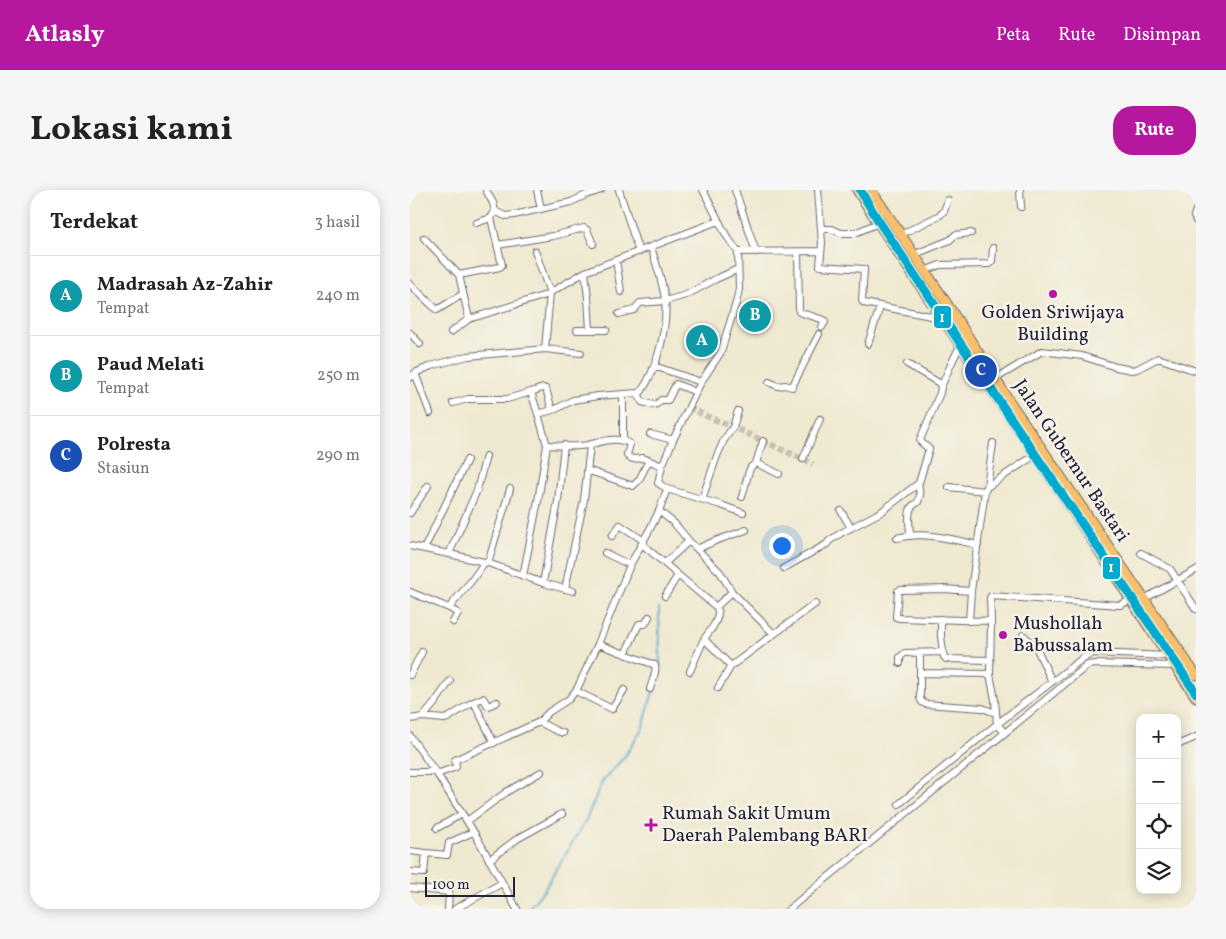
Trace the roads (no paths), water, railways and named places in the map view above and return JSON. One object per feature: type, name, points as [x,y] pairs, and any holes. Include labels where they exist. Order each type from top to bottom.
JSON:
[{"type":"highway","name":"Jalan Gubernur Bastari","points":[[857,190],[941,318],[1035,455],[1144,599],[1196,675]]},
{"type":"highway","name":"Jalan Gubernur Bastari","points":[[871,190],[1094,534],[1131,600],[1196,696]]},
{"type":"highway","points":[[925,293],[935,287]]},
{"type":"street","points":[[476,223],[491,218],[495,211],[486,190]]},
{"type":"street","points":[[538,190],[541,209]]},
{"type":"street","points":[[495,211],[505,216],[541,209],[571,202],[601,190]]},
{"type":"street","points":[[619,190],[639,252]]},
{"type":"street","points":[[703,190],[732,246],[738,252],[821,252]]},
{"type":"street","points":[[735,190],[756,252]]},
{"type":"street","points":[[818,190],[822,243],[821,267],[864,269],[862,301],[864,303],[941,318]]},
{"type":"street","points":[[1020,190],[1021,207]]},
{"type":"street","points":[[900,235],[942,213],[948,200]]},
{"type":"street","points":[[1196,210],[1194,216],[1196,221]]},
{"type":"street","points":[[459,275],[501,266],[491,218]]},
{"type":"street","points":[[451,332],[469,319],[550,293],[585,272],[718,221]]},
{"type":"street","points":[[821,229],[832,229],[841,233],[855,233],[878,223]]},
{"type":"street","points":[[497,245],[546,237],[584,228],[587,230],[593,244]]},
{"type":"street","points":[[914,255],[950,240],[955,235],[971,233]]},
{"type":"street","points":[[424,238],[459,275],[469,319]]},
{"type":"street","points":[[538,414],[573,400],[638,393],[643,390],[658,358],[662,341],[665,301],[662,284],[650,248]]},
{"type":"street","points":[[924,271],[940,265],[990,264],[993,248]]},
{"type":"street","points":[[535,251],[550,293],[545,349]]},
{"type":"street","points":[[738,252],[739,289],[721,352],[696,392],[662,466],[658,483],[666,489],[743,513]]},
{"type":"street","points":[[798,252],[798,312],[824,320],[825,322],[822,327]]},
{"type":"street","points":[[616,260],[621,292]]},
{"type":"street","points":[[618,314],[634,310],[640,303],[665,301],[686,295],[738,270]]},
{"type":"street","points":[[585,272],[590,330]]},
{"type":"street","points":[[410,284],[437,310],[463,294]]},
{"type":"street","points":[[868,344],[880,307]]},
{"type":"street","points":[[577,330],[606,330]]},
{"type":"street","points":[[410,333],[420,344]]},
{"type":"street","points":[[769,382],[778,386],[792,387],[819,334]]},
{"type":"street","points":[[784,568],[881,512],[919,483],[929,449],[920,440],[960,346]]},
{"type":"street","points":[[430,413],[411,376],[431,366],[468,356],[545,349],[581,353]]},
{"type":"street","points":[[995,379],[1042,351],[1082,356],[1132,370],[1158,358],[1196,371]]},
{"type":"street","points":[[907,364],[938,383],[941,387]]},
{"type":"street","points":[[654,366],[701,382]]},
{"type":"street","points":[[638,393],[642,402],[654,405],[661,400],[668,400],[676,384],[696,392]]},
{"type":"street","points":[[453,403],[468,399],[507,399],[543,388],[546,389],[552,410]]},
{"type":"street","points":[[523,576],[538,501],[546,446],[531,392]]},
{"type":"street","points":[[623,441],[624,394]]},
{"type":"street","points":[[702,499],[717,456],[724,440],[733,427],[738,411]]},
{"type":"street","points":[[803,459],[820,419]]},
{"type":"street","points":[[650,434],[673,440]]},
{"type":"street","points":[[546,446],[590,445],[608,440],[629,442],[628,457],[633,459],[641,457],[662,466]]},
{"type":"street","points":[[742,497],[750,469],[756,463],[763,441]]},
{"type":"street","points":[[969,621],[971,591],[993,443]]},
{"type":"street","points":[[544,583],[558,501],[564,445]]},
{"type":"street","points":[[565,589],[584,500],[590,445]]},
{"type":"street","points":[[949,487],[986,489],[1035,455]]},
{"type":"street","points":[[449,554],[477,490],[486,456]]},
{"type":"street","points":[[424,549],[467,460]]},
{"type":"street","points":[[587,470],[633,486],[648,460]]},
{"type":"street","points":[[756,463],[779,474]]},
{"type":"street","points":[[910,535],[910,511],[918,502],[920,495],[918,484]]},
{"type":"street","points":[[410,512],[428,486]]},
{"type":"street","points":[[448,608],[486,563],[510,489]]},
{"type":"street","points":[[410,772],[436,773],[455,767],[455,760],[539,722],[549,712],[569,699],[576,691],[598,644],[630,565],[659,511],[666,489]]},
{"type":"street","points":[[659,511],[674,523],[723,575],[732,592],[774,634]]},
{"type":"street","points":[[841,511],[851,528]]},
{"type":"street","points":[[612,536],[620,525],[643,542],[719,610],[716,621],[704,639],[690,670]]},
{"type":"street","points":[[697,549],[746,530]]},
{"type":"street","points":[[897,538],[910,535],[948,538],[978,545]]},
{"type":"street","points":[[665,563],[689,541]]},
{"type":"street","points":[[410,546],[486,563],[573,591]]},
{"type":"street","points":[[604,553],[630,565]]},
{"type":"street","points":[[1141,553],[1167,567],[1172,572],[1196,609]]},
{"type":"street","points":[[1144,599],[1196,570]]},
{"type":"street","points":[[665,596],[678,575]]},
{"type":"street","points":[[971,591],[944,589],[900,590],[898,591],[896,617],[991,621]]},
{"type":"street","points":[[410,592],[458,613],[454,622]]},
{"type":"street","points":[[716,606],[732,592]]},
{"type":"street","points":[[1005,733],[997,724],[990,674],[991,596],[1120,605],[1131,600]]},
{"type":"street","points":[[718,688],[731,666],[815,604]]},
{"type":"street","points":[[625,654],[639,624],[645,624],[649,617]]},
{"type":"street","points":[[941,619],[941,636],[944,657],[946,659],[990,660]]},
{"type":"street","points":[[1022,635],[1034,644],[1052,682]]},
{"type":"street","points":[[704,639],[731,666]]},
{"type":"street","points":[[598,644],[656,666],[650,689]]},
{"type":"street","points":[[410,675],[422,652]]},
{"type":"street","points":[[900,663],[900,656],[902,654],[943,652]]},
{"type":"street","points":[[920,653],[920,698],[922,702],[925,704],[982,708],[996,713]]},
{"type":"street","points":[[1093,653],[1094,664]]},
{"type":"street","points":[[899,804],[997,724],[1083,658],[1093,653],[1168,656]]},
{"type":"street","points":[[789,909],[1088,666],[1094,664],[1175,666]]},
{"type":"street","points":[[920,673],[990,674]]},
{"type":"street","points":[[423,717],[450,681]]},
{"type":"street","points":[[576,691],[612,709],[624,690]]},
{"type":"street","points":[[410,719],[423,717],[448,718],[483,698],[488,706],[497,702]]},
{"type":"street","points":[[474,702],[494,743]]},
{"type":"street","points":[[539,722],[557,732],[563,733]]},
{"type":"street","points":[[410,736],[462,814],[517,909]]},
{"type":"street","points":[[1181,743],[1196,737]]},
{"type":"street","points":[[466,821],[541,772]]},
{"type":"street","points":[[437,828],[462,814]]},
{"type":"street","points":[[489,860],[517,838],[562,814]]},
{"type":"street","points":[[410,851],[447,855],[449,843],[473,832]]},
{"type":"street","points":[[410,872],[425,872],[426,853]]},
{"type":"street","points":[[455,909],[502,883]]},
{"type":"street","points":[[410,888],[448,891],[448,909]]},
{"type":"waterway","points":[[528,909],[544,890],[586,820],[602,782],[625,756],[643,727],[660,667],[659,608]]},
{"type":"tunnel","points":[[689,407],[813,464]]},
{"type":"place","name":"Golden Sriwijaya Building","points":[[1053,294]]},
{"type":"place","name":"Paud Melati","points":[[755,316]]},
{"type":"place","name":"Madrasah Az-Zahir","points":[[702,341]]},
{"type":"place","name":"Polresta","points":[[981,371]]},
{"type":"place","name":"Mushollah Babussalam","points":[[1003,635]]},
{"type":"place","name":"Rumah Sakit Umum Daerah Palembang BARI","points":[[651,825]]}]
